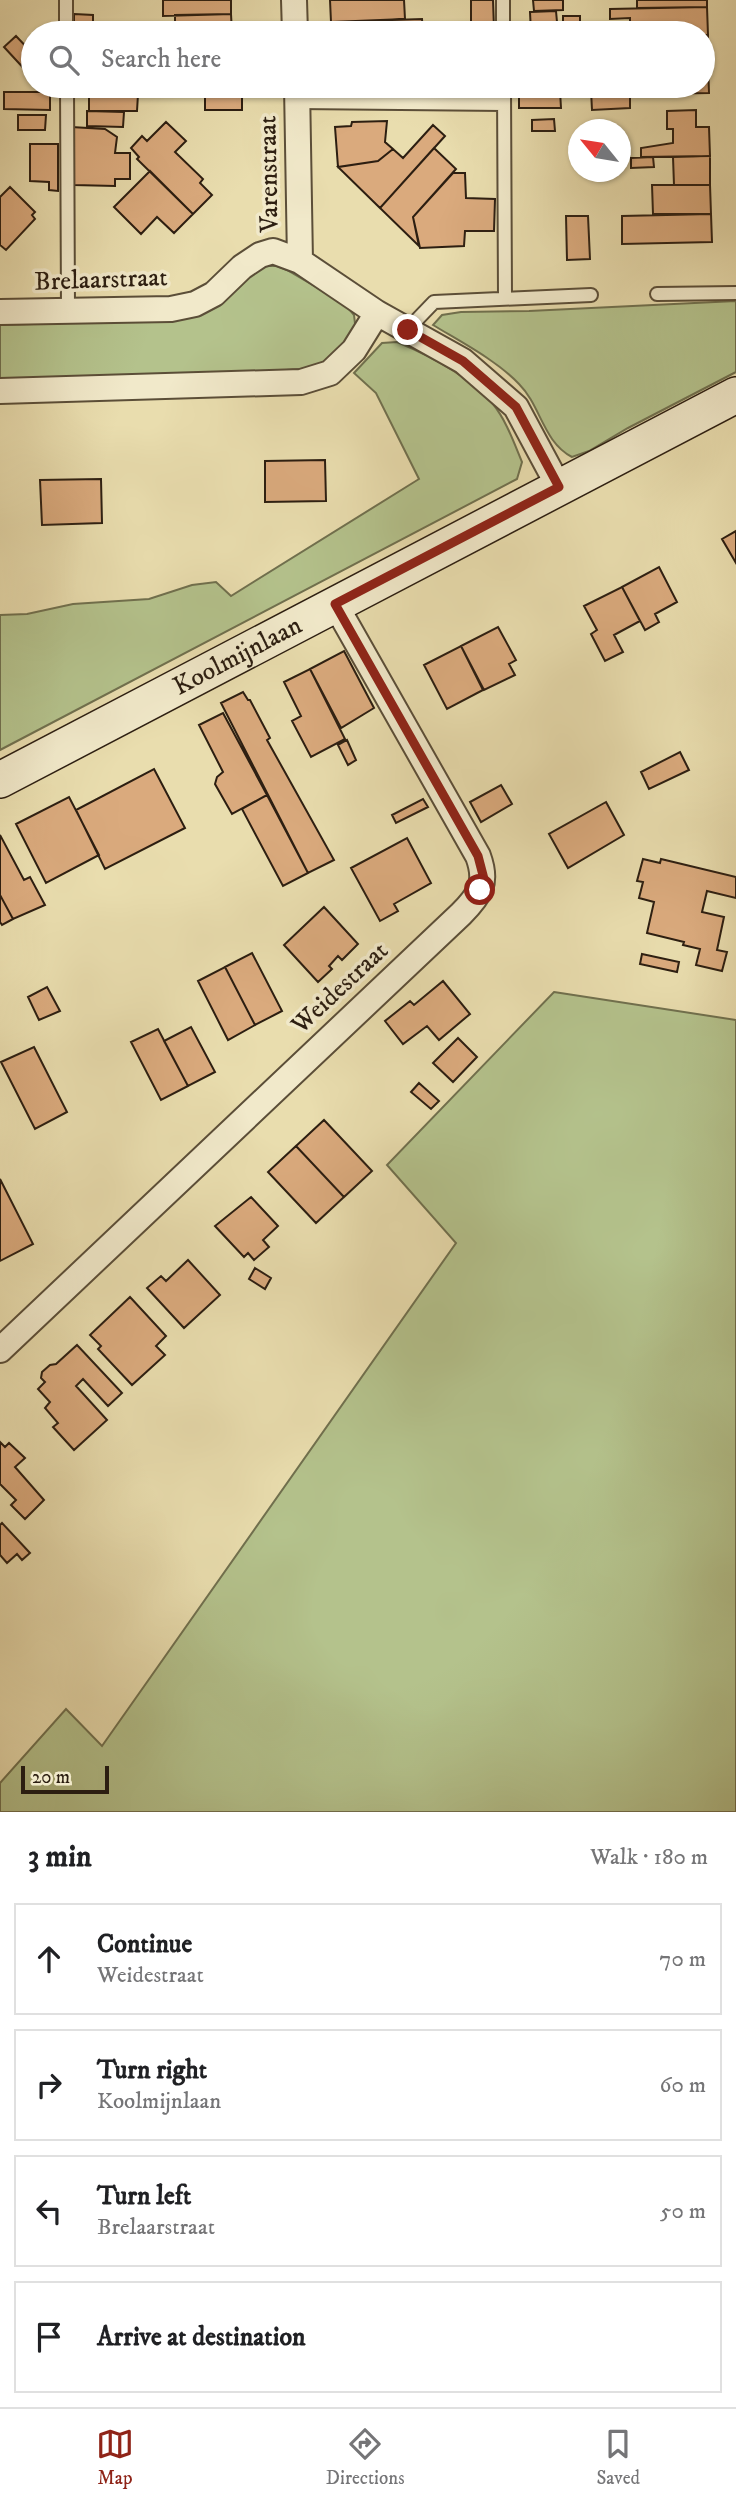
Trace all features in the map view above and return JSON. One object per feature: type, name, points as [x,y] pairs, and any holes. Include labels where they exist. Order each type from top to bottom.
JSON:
[{"type":"street","points":[[294,0],[295,21]]},
{"type":"street","name":"Varenstraat","points":[[297,98],[300,261]]},
{"type":"street","name":"Brelaarstraat","points":[[0,312],[171,309],[195,304],[214,293],[242,267],[260,255],[273,251],[300,261],[377,313],[463,361],[516,407],[559,487]]},
{"type":"street","points":[[0,391],[301,382],[330,373],[354,350],[377,313]]},
{"type":"street","name":"Koolmijnlaan","points":[[0,780],[736,395]]},
{"type":"street","name":"Weidestraat","points":[[0,1350],[461,914],[474,901],[480,890],[484,879],[478,856],[335,604]]},
{"type":"lane","points":[[66,0],[66,21]]},
{"type":"lane","points":[[503,0],[503,21]]},
{"type":"lane","points":[[67,98],[68,311]]},
{"type":"lane","points":[[380,98],[504,104]]},
{"type":"lane","points":[[504,98],[505,297]]},
{"type":"lane","points":[[657,294],[736,293]]},
{"type":"lane","points":[[408,330],[434,302],[591,295]]},
{"type":"green space","points":[[266,266],[287,270],[345,304],[354,315],[356,332],[345,349],[315,368],[245,373],[0,379],[0,325],[167,320],[194,316],[213,308],[253,273]]},
{"type":"green space","points":[[736,301],[736,372],[589,451],[572,457],[562,450],[548,433],[526,393],[510,375],[433,325],[442,315],[461,312]]},
{"type":"green space","points":[[397,342],[449,368],[473,384],[493,404],[506,424],[522,462],[517,479],[0,750],[0,615],[27,614],[73,604],[149,599],[192,585],[216,582],[231,596],[419,479],[376,393],[354,373],[382,343]]},
{"type":"green space","points":[[554,992],[736,1020],[736,1812],[0,1812],[0,1783],[66,1709],[102,1746],[456,1243],[387,1165]]},
{"type":"building","points":[[163,0],[231,0],[231,14],[163,16]]},
{"type":"building","points":[[330,0],[404,0],[405,19],[331,21]]},
{"type":"building","points":[[471,0],[493,0],[494,21],[471,21]]},
{"type":"building","points":[[533,0],[563,0],[563,10],[534,11]]},
{"type":"building","points":[[637,0],[707,0],[707,7],[637,8]]},
{"type":"building","points":[[707,7],[708,21],[610,19],[610,9]]},
{"type":"building","points":[[556,11],[557,21],[530,21],[530,12]]},
{"type":"building","points":[[74,14],[93,15],[93,21],[74,21]]},
{"type":"building","points":[[231,14],[231,21],[175,21],[175,15]]},
{"type":"building","points":[[563,16],[580,16],[580,21],[563,21]]},
{"type":"building","points":[[422,19],[422,21],[361,21]]},
{"type":"building","points":[[16,36],[21,41],[21,65],[4,47]]},
{"type":"building","points":[[4,92],[21,92],[21,98],[50,98],[50,110],[4,109]]},
{"type":"building","points":[[89,98],[138,98],[137,111],[89,111]]},
{"type":"building","points":[[205,98],[242,98],[242,110],[205,110]]},
{"type":"building","points":[[519,98],[560,98],[561,108],[519,108]]},
{"type":"building","points":[[591,98],[630,98],[630,108],[592,110]]},
{"type":"building","points":[[696,110],[696,127],[709,127],[710,156],[641,157],[641,148],[673,143],[673,129],[667,129],[667,111]]},
{"type":"building","points":[[87,111],[124,112],[123,127],[87,126]]},
{"type":"building","points":[[18,115],[46,115],[45,130],[18,130]]},
{"type":"building","points":[[554,119],[555,131],[532,131],[532,120]]},
{"type":"building","points":[[387,121],[385,142],[393,149],[378,161],[338,167],[335,127],[351,126],[352,122]]},
{"type":"building","points":[[166,122],[186,141],[175,152],[203,179],[200,183],[212,195],[193,214],[137,159],[139,157],[131,148],[142,136],[147,141]]},
{"type":"building","points":[[433,125],[445,136],[380,208],[338,167],[378,161],[393,149],[403,158]]},
{"type":"building","points":[[71,127],[105,129],[117,137],[115,153],[130,153],[130,179],[115,179],[115,186],[74,185],[74,137],[71,137]]},
{"type":"building","points":[[30,144],[58,144],[58,191],[49,190],[49,182],[30,181]]},
{"type":"building","points":[[434,148],[456,169],[413,217],[419,246],[380,208]]},
{"type":"building","points":[[710,156],[710,185],[674,185],[673,157]]},
{"type":"building","points":[[653,157],[654,167],[631,168],[631,158]]},
{"type":"building","points":[[150,171],[193,214],[174,233],[157,217],[141,234],[114,207]]},
{"type":"building","points":[[453,173],[465,173],[466,198],[495,199],[494,231],[465,231],[464,246],[420,248],[413,217]]},
{"type":"building","points":[[652,185],[710,185],[711,214],[653,214]]},
{"type":"building","points":[[10,187],[35,212],[32,215],[35,219],[6,250],[0,245],[0,197]]},
{"type":"building","points":[[711,214],[712,242],[622,244],[622,216]]},
{"type":"building","points":[[566,216],[588,216],[590,259],[567,260]]},
{"type":"building","points":[[325,460],[326,501],[265,502],[265,461]]},
{"type":"building","points":[[101,479],[102,523],[42,525],[40,480]]},
{"type":"building","points":[[736,531],[736,563],[722,539]]},
{"type":"building","points":[[659,567],[677,602],[655,614],[659,622],[645,630],[622,587]]},
{"type":"building","points":[[622,587],[640,621],[614,635],[623,652],[605,661],[591,634],[597,630],[584,606]]},
{"type":"building","points":[[498,627],[516,660],[509,664],[515,675],[484,690],[461,646]]},
{"type":"building","points":[[461,646],[483,690],[447,709],[424,665]]},
{"type":"building","points":[[344,651],[374,708],[341,728],[310,669]]},
{"type":"building","points":[[310,669],[345,739],[311,757],[292,721],[301,716],[284,682]]},
{"type":"building","points":[[243,692],[250,700],[270,738],[267,740],[334,860],[308,873],[221,703]]},
{"type":"building","points":[[223,713],[267,795],[232,814],[215,784],[217,777],[223,772],[199,725]]},
{"type":"building","points":[[347,740],[356,760],[348,765],[338,745]]},
{"type":"building","points":[[680,752],[689,770],[649,789],[641,772]]},
{"type":"building","points":[[154,769],[185,828],[105,869],[76,810]]},
{"type":"building","points":[[501,785],[512,804],[481,822],[470,802]]},
{"type":"building","points":[[267,795],[308,873],[283,886],[242,809]]},
{"type":"building","points":[[69,797],[99,855],[46,883],[16,824]]},
{"type":"building","points":[[423,799],[428,807],[396,823],[392,815]]},
{"type":"building","points":[[606,802],[624,835],[568,868],[549,834]]},
{"type":"building","points":[[0,835],[24,880],[30,877],[45,905],[13,919],[0,895]]},
{"type":"building","points":[[407,838],[431,883],[394,904],[398,911],[380,921],[351,868]]},
{"type":"building","points":[[643,859],[660,863],[661,859],[736,877],[736,898],[707,891],[702,912],[724,917],[717,950],[727,952],[722,971],[696,965],[700,949],[647,933],[654,902],[639,898],[643,882],[637,881]]},
{"type":"building","points":[[0,895],[13,919],[2,925],[0,922]]},
{"type":"building","points":[[324,907],[358,944],[342,960],[338,956],[329,966],[332,969],[318,982],[284,945]]},
{"type":"building","points":[[252,953],[282,1011],[255,1025],[225,967]]},
{"type":"building","points":[[642,954],[679,962],[677,972],[640,964]]},
{"type":"building","points":[[225,967],[255,1025],[228,1040],[198,981]]},
{"type":"building","points":[[443,981],[470,1014],[439,1040],[427,1026],[403,1044],[385,1021],[410,1001],[414,1005]]},
{"type":"building","points":[[47,987],[60,1011],[39,1020],[28,997]]},
{"type":"building","points":[[191,1027],[215,1072],[188,1086],[164,1041]]},
{"type":"building","points":[[158,1029],[188,1086],[161,1100],[131,1042]]},
{"type":"building","points":[[458,1038],[477,1057],[453,1082],[433,1063]]},
{"type":"building","points":[[34,1047],[67,1112],[35,1129],[1,1062]]},
{"type":"building","points":[[419,1083],[439,1101],[431,1109],[411,1092]]},
{"type":"building","points":[[324,1120],[372,1171],[344,1197],[296,1146]]},
{"type":"building","points":[[296,1146],[344,1197],[316,1223],[268,1172]]},
{"type":"building","points":[[0,1179],[33,1244],[0,1261]]},
{"type":"building","points":[[251,1197],[278,1226],[263,1240],[269,1247],[254,1260],[248,1253],[244,1257],[215,1226]]},
{"type":"building","points":[[188,1260],[220,1295],[184,1328],[147,1288],[161,1276],[166,1281]]},
{"type":"building","points":[[255,1268],[271,1278],[265,1289],[249,1279]]},
{"type":"building","points":[[130,1297],[166,1336],[156,1346],[165,1355],[132,1385],[98,1349],[101,1346],[90,1335]]},
{"type":"building","points":[[77,1345],[122,1393],[108,1406],[83,1379],[76,1386],[107,1420],[74,1450],[53,1427],[58,1423],[45,1408],[50,1402],[38,1389],[45,1382],[41,1378],[42,1372],[50,1365],[56,1364]]},
{"type":"building","points":[[0,1442],[5,1447],[9,1443],[25,1458],[15,1467],[44,1500],[25,1519],[11,1505],[16,1500],[0,1484]]},
{"type":"building","points":[[2,1523],[30,1553],[22,1560],[17,1554],[7,1563],[0,1555]]},
{"type":"route","points":[[408,330],[463,361],[516,407],[559,487],[335,604],[478,856],[484,879],[480,890]]}]
